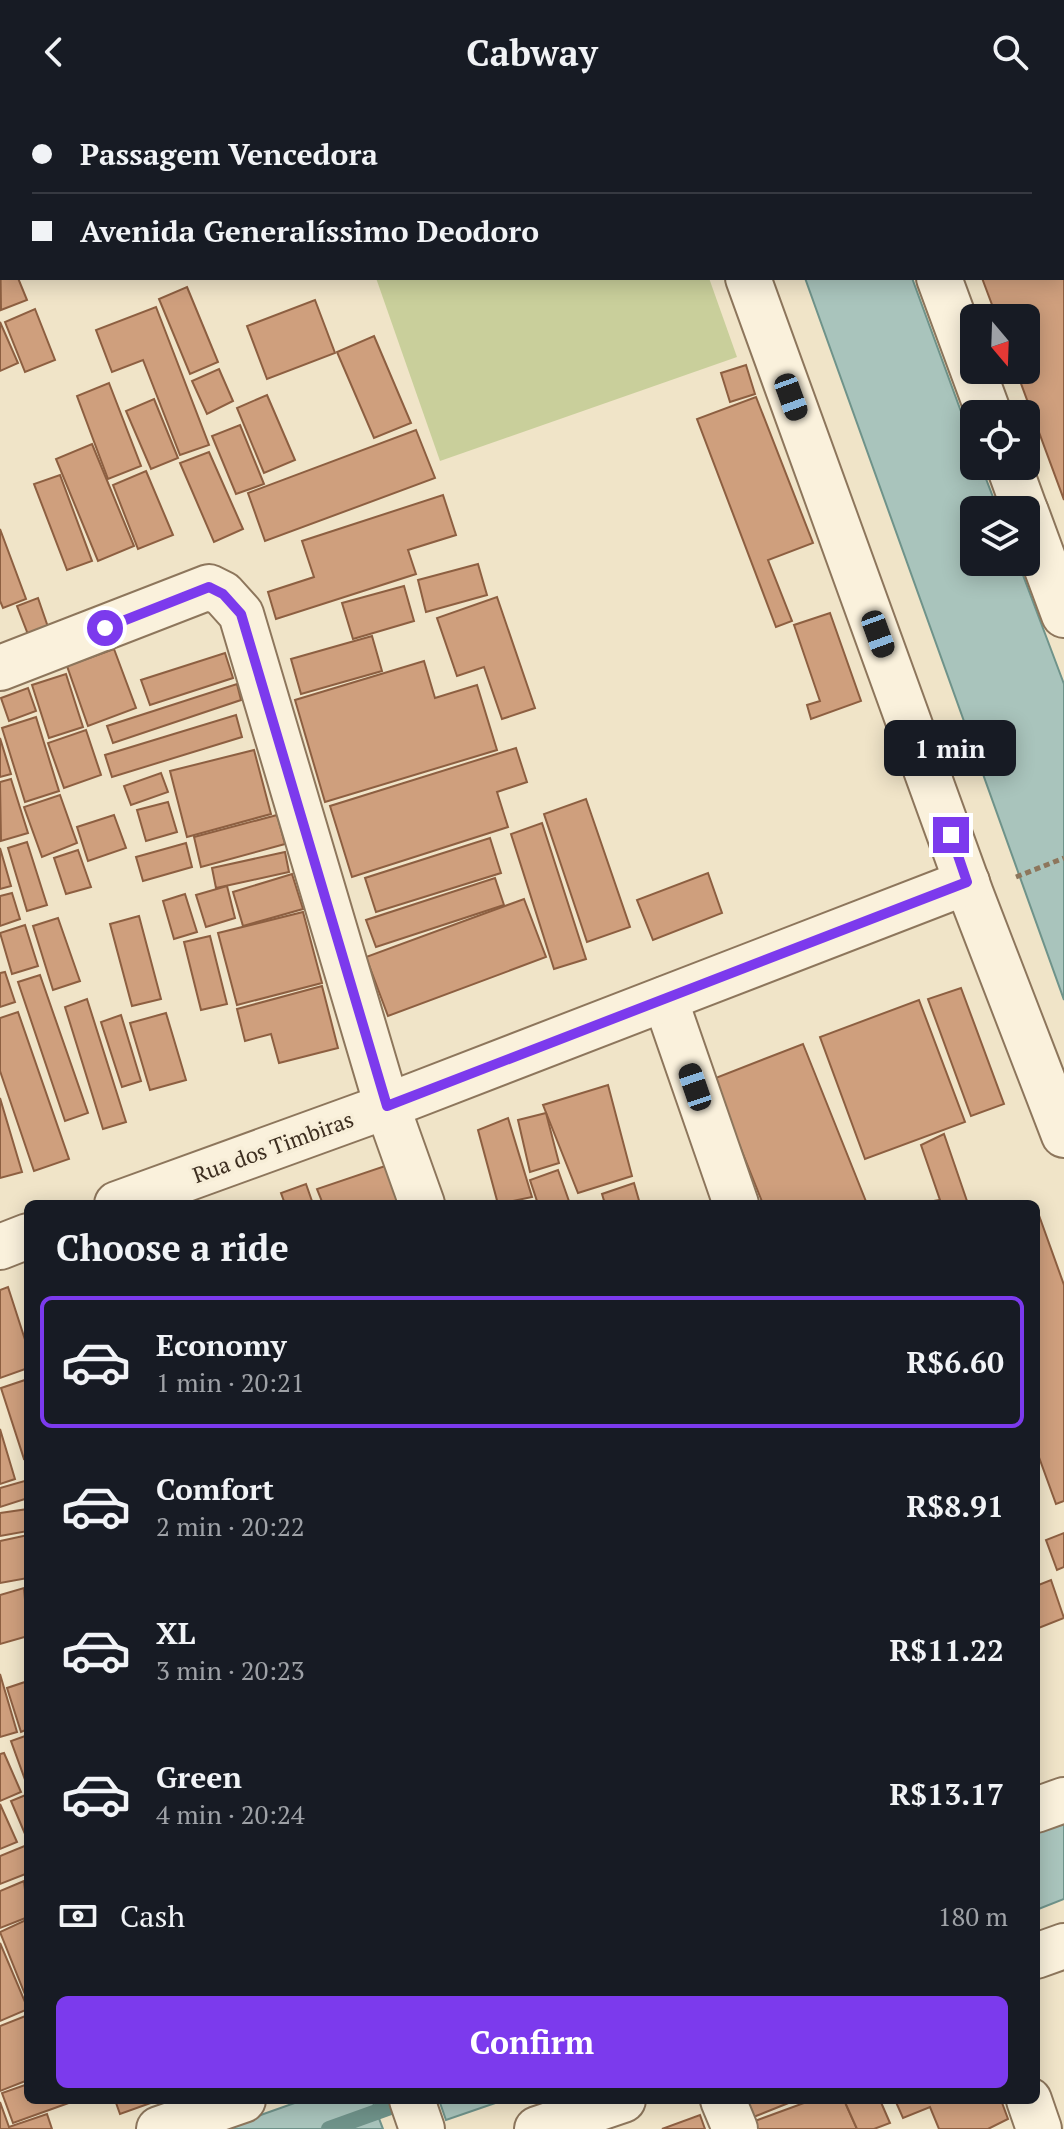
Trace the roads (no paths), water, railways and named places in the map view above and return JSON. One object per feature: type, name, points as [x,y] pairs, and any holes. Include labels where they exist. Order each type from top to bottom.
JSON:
[{"type":"street","points":[[749,280],[967,882],[1064,1135]]},
{"type":"street","points":[[940,280],[984,400]]},
{"type":"street","points":[[1040,549],[1064,615]]},
{"type":"street","points":[[0,668],[209,587],[223,594],[241,614],[387,1106],[421,1200]]},
{"type":"street","name":"Rua dos Timbiras","points":[[128,1200],[387,1106],[967,882]]},
{"type":"street","points":[[665,999],[735,1200]]},
{"type":"street","points":[[0,1247],[24,1238]]},
{"type":"street","points":[[1040,1809],[1064,1800]]},
{"type":"street","points":[[1040,1955],[1064,1946]]},
{"type":"street","points":[[159,2129],[231,2104]]},
{"type":"street","points":[[413,2104],[422,2129]]},
{"type":"street","points":[[537,2129],[611,2104]]},
{"type":"street","points":[[725,2104],[735,2129]]},
{"type":"street","points":[[1030,2104],[1039,2129]]},
{"type":"water","points":[[806,280],[913,280],[960,409],[960,480],[986,480],[993,496],[960,496],[960,576],[1023,576],[1064,684],[1064,1000]]},
{"type":"water","points":[[1064,1816],[1064,1899],[1040,1908],[1040,1826]]},
{"type":"water","points":[[292,2104],[374,2104],[383,2129],[221,2129]]},
{"type":"water","points":[[440,2104],[492,2104],[446,2120]]},
{"type":"waterway","points":[[329,2129],[399,2104]]}]
